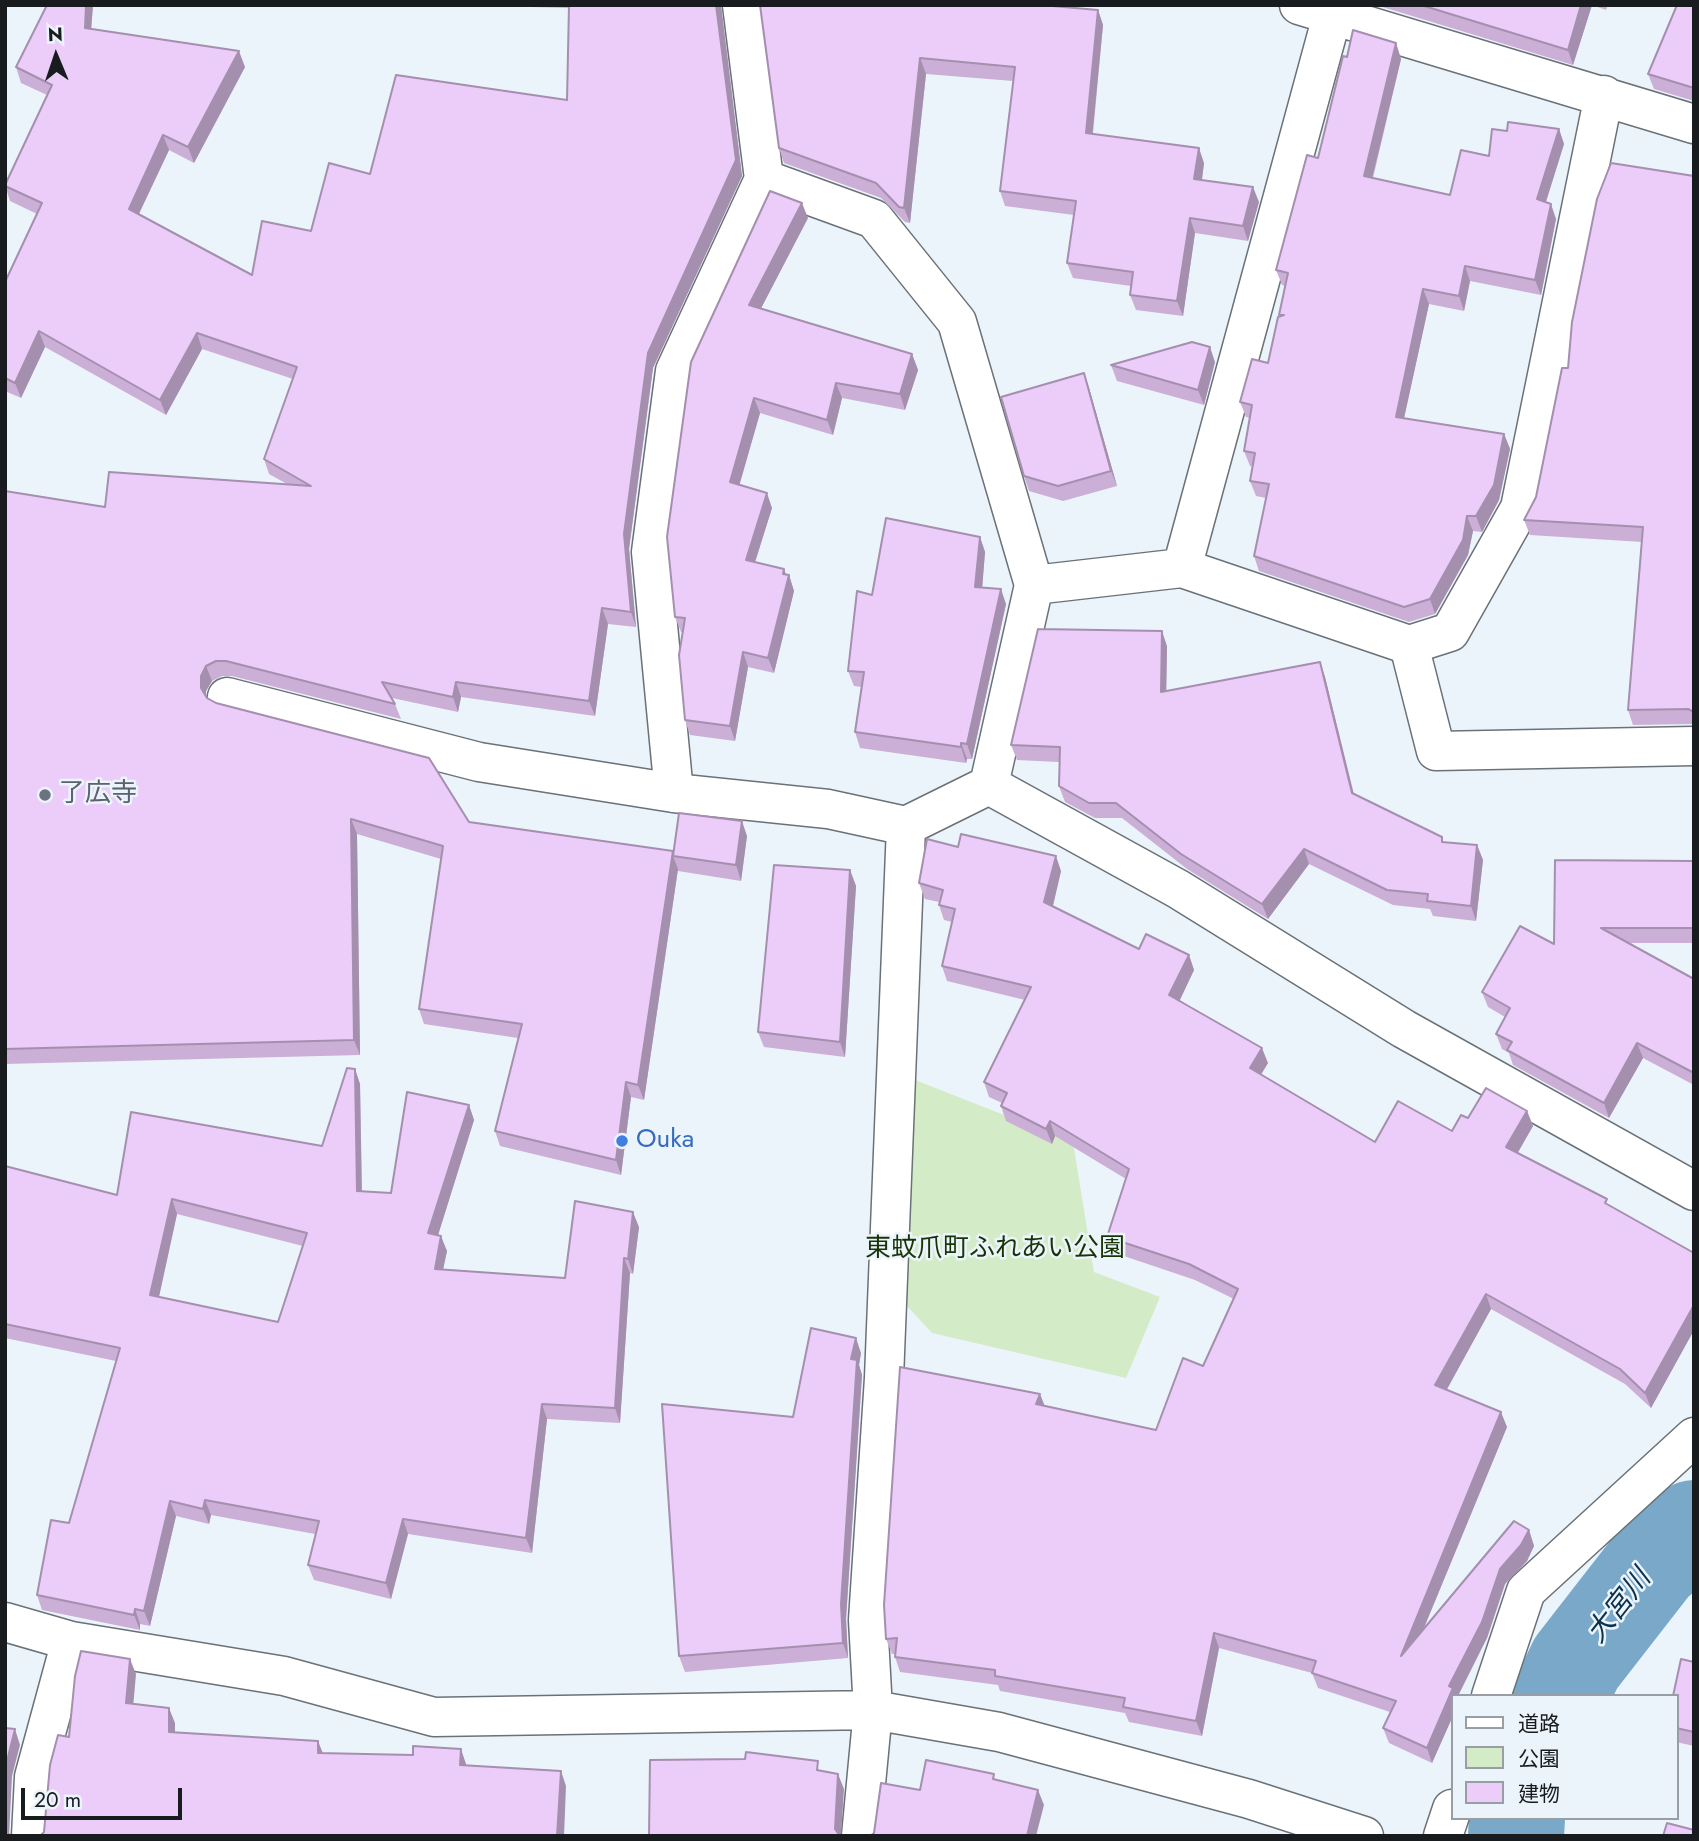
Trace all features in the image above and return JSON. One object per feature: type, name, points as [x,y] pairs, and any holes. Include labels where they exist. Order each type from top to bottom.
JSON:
[{"type":"street","points":[[674,793],[651,552],[675,372],[764,178],[741,5]]},
{"type":"street","points":[[1182,568],[1322,9],[1694,124]]},
{"type":"street","points":[[1034,585],[1182,568],[1409,645],[1450,632],[1520,508],[1604,95]]},
{"type":"street","points":[[764,178],[874,219],[957,322],[1034,585],[989,785]]},
{"type":"street","points":[[1409,645],[1436,751],[1694,746]]},
{"type":"street","points":[[227,697],[479,762],[674,793],[828,809],[906,826],[989,785]]},
{"type":"street","points":[[989,785],[1178,889],[1404,1029],[1694,1191]]},
{"type":"street","points":[[861,1836],[873,1710],[868,1620],[884,1378],[906,826]]},
{"type":"street","points":[[1492,1694],[1526,1591],[1694,1437]]},
{"type":"street","points":[[5,1622],[71,1641],[284,1676],[434,1717],[873,1710],[999,1732],[1249,1799],[1364,1836]]},
{"type":"street","points":[[32,1836],[34,1777],[71,1641]]},
{"type":"street","points":[[1443,1836],[1450,1815]]},
{"type":"green space","name":"東蚊爪町ふれあい公園","points":[[910,1078],[1073,1142],[1094,1272],[1160,1297],[1126,1378],[932,1333],[906,1305],[898,1279]]},
{"type":"building","points":[[47,5],[86,5],[85,28],[239,51],[188,147],[163,135],[129,209],[252,275],[262,221],[311,231],[329,163],[370,174],[396,75],[567,100],[569,5],[716,5],[736,160],[648,353],[624,534],[631,612],[602,608],[589,701],[456,682],[453,697],[382,682],[395,704],[226,661],[216,661],[206,666],[201,676],[201,688],[207,698],[216,703],[429,758],[469,822],[673,851],[638,1085],[626,1082],[616,1160],[495,1131],[522,1024],[419,1009],[443,846],[351,819],[354,1040],[5,1049],[5,491],[105,507],[109,472],[311,486],[264,459],[297,367],[197,333],[160,400],[39,331],[15,383],[5,378],[5,282],[42,203],[5,185],[52,85],[16,67]]},
{"type":"building","points":[[760,5],[1041,5],[1098,10],[1086,133],[1199,148],[1194,179],[1253,187],[1243,226],[1190,218],[1177,301],[1130,295],[1133,272],[1067,263],[1076,201],[1000,191],[1015,67],[920,58],[904,208],[899,207],[876,183],[779,148]]},
{"type":"building","points":[[1421,5],[1581,5],[1568,50]]},
{"type":"building","points":[[1677,5],[1694,5],[1694,88],[1648,74]]},
{"type":"building","points":[[1353,30],[1396,43],[1364,176],[1450,195],[1461,150],[1489,156],[1492,129],[1507,131],[1508,122],[1559,129],[1537,199],[1551,204],[1535,280],[1465,266],[1459,296],[1423,289],[1396,417],[1504,434],[1494,485],[1476,516],[1467,516],[1463,540],[1430,599],[1404,607],[1254,556],[1269,484],[1250,481],[1255,453],[1244,451],[1252,405],[1240,402],[1252,359],[1268,363],[1278,317],[1284,315],[1279,315],[1288,273],[1276,270],[1307,155],[1318,158],[1343,56],[1347,57]]},
{"type":"building","points":[[1611,163],[1694,176],[1694,712],[1688,709],[1628,710],[1643,527],[1524,520],[1536,497],[1562,368],[1568,368],[1572,322],[1597,199]]},
{"type":"building","points":[[770,191],[802,203],[749,305],[912,354],[900,394],[836,383],[827,420],[754,398],[730,482],[767,493],[746,560],[784,569],[783,574],[789,575],[768,658],[743,652],[730,726],[685,720],[679,655],[685,618],[675,617],[667,537],[691,362]]},
{"type":"building","points":[[1192,342],[1210,347],[1198,390],[1111,365]]},
{"type":"building","points":[[1084,373],[1111,471],[1058,486],[1024,476],[1001,397]]},
{"type":"building","points":[[886,518],[980,537],[975,587],[1001,589],[967,744],[961,743],[961,747],[855,732],[864,672],[848,671],[857,591],[872,595]]},
{"type":"building","points":[[1038,629],[1162,631],[1161,692],[1320,662],[1352,793],[1442,837],[1442,842],[1477,845],[1471,906],[1427,901],[1428,894],[1387,890],[1304,849],[1262,904],[1181,854],[1116,803],[1089,803],[1059,786],[1060,747],[1011,745]]},
{"type":"building","points":[[679,813],[742,821],[736,865],[673,856]]},
{"type":"building","points":[[961,834],[1056,856],[1044,902],[1139,949],[1146,934],[1189,955],[1169,995],[1262,1048],[1250,1068],[1375,1142],[1398,1101],[1452,1131],[1461,1115],[1468,1118],[1486,1088],[1527,1111],[1506,1147],[1607,1199],[1605,1203],[1694,1253],[1694,1305],[1645,1393],[1620,1369],[1486,1294],[1435,1385],[1501,1412],[1401,1656],[1514,1521],[1529,1530],[1521,1545],[1500,1569],[1482,1622],[1449,1686],[1453,1688],[1427,1748],[1383,1728],[1396,1701],[1312,1673],[1316,1661],[1214,1633],[1196,1721],[1123,1707],[1125,1698],[995,1676],[995,1670],[895,1657],[897,1638],[886,1639],[884,1605],[900,1367],[1040,1394],[1036,1404],[1156,1430],[1183,1358],[1203,1366],[1238,1289],[1189,1264],[1107,1237],[1129,1169],[1050,1121],[1046,1129],[1001,1106],[1007,1093],[984,1082],[1031,987],[942,966],[955,909],[939,905],[943,890],[919,883],[927,839],[958,847]]},
{"type":"building","points":[[1555,860],[1694,861],[1694,928],[1601,928],[1694,979],[1694,1073],[1637,1043],[1604,1103],[1507,1050],[1512,1042],[1496,1034],[1510,1008],[1482,992],[1520,926],[1554,944]]},
{"type":"building","points":[[774,865],[850,870],[840,1042],[758,1032]]},
{"type":"building","points":[[347,1068],[355,1069],[357,1191],[391,1193],[407,1092],[469,1105],[428,1233],[441,1236],[435,1269],[565,1278],[575,1201],[633,1212],[628,1259],[624,1258],[615,1408],[542,1404],[526,1538],[403,1519],[386,1583],[308,1565],[319,1521],[205,1500],[203,1509],[170,1501],[144,1611],[135,1609],[134,1615],[37,1595],[51,1520],[69,1523],[120,1348],[5,1324],[5,1166],[117,1195],[131,1112],[322,1146]],"holes":[[[172,1199],[307,1233],[278,1322],[150,1295]]]},
{"type":"building","points":[[811,1328],[856,1338],[851,1359],[857,1360],[841,1604],[843,1643],[679,1656],[662,1404],[793,1417]]},
{"type":"building","points":[[81,1651],[130,1659],[126,1703],[169,1708],[169,1732],[318,1741],[318,1753],[413,1755],[413,1746],[461,1749],[460,1765],[561,1771],[557,1836],[40,1836],[44,1832],[50,1765],[58,1735],[69,1737],[75,1676]]},
{"type":"building","points":[[1681,1659],[1694,1662],[1694,1732],[1678,1728],[1678,1694],[1673,1694]]},
{"type":"building","points":[[5,1728],[15,1729],[7,1761],[5,1788]]},
{"type":"building","points":[[746,1752],[818,1761],[817,1770],[838,1774],[835,1829],[840,1836],[649,1836],[650,1760],[745,1759]]},
{"type":"building","points":[[926,1760],[994,1774],[993,1779],[1038,1790],[1027,1836],[870,1836],[874,1833],[881,1783],[920,1790]]},
{"type":"building","points":[[1667,1823],[1694,1830],[1694,1836],[1663,1836]]},
{"type":"waterway","name":"大宮川","points":[[1561,1694],[1576,1663],[1653,1564],[1694,1528]]},
{"type":"waterway","name":"大宮川","points":[[1516,1836],[1517,1820]]},
{"type":"place","name":"了広寺","points":[[45,795]]},
{"type":"place","name":"Ouka","points":[[622,1141]]}]
